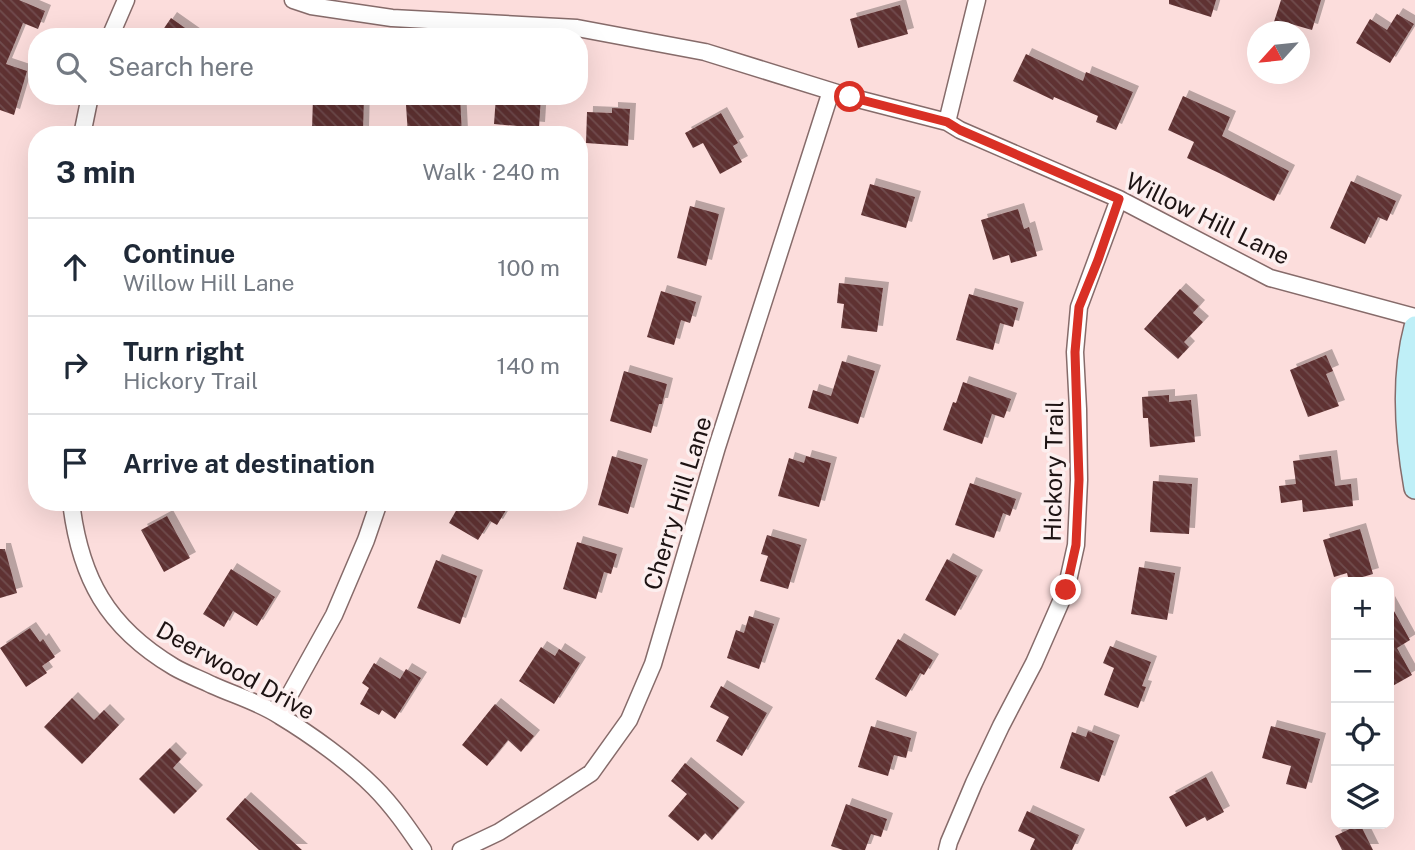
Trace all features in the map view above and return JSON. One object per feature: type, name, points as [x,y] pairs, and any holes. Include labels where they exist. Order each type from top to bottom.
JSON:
[{"type":"street","points":[[114,28],[126,0]]},
{"type":"street","name":"Willow Hill Lane","points":[[293,0],[311,6],[392,18],[577,28]]},
{"type":"street","points":[[947,122],[977,0]]},
{"type":"street","name":"Willow Hill Lane","points":[[588,30],[705,52],[831,91],[947,122],[1119,199],[1270,278],[1415,317]]},
{"type":"street","name":"Cherry Hill Lane","points":[[461,850],[499,832],[591,773],[629,720],[653,664],[717,447],[831,91]]},
{"type":"street","points":[[84,126],[88,105]]},
{"type":"street","name":"Hickory Trail","points":[[947,850],[974,783],[1034,663],[1066,590],[1076,545],[1079,480],[1075,352],[1079,307],[1119,199]]},
{"type":"street","points":[[1415,327],[1410,344],[1406,400],[1415,488]]},
{"type":"street","name":"Deerwood Drive","points":[[72,511],[85,569],[105,606],[130,636],[174,667],[279,714],[339,757],[374,787],[402,819],[423,850]]},
{"type":"street","points":[[279,714],[334,615],[376,511]]},
{"type":"building","points":[[0,0],[19,0],[45,11],[38,28],[23,23],[6,64],[27,71],[14,115],[0,110]]},
{"type":"building","points":[[1169,0],[1216,0],[1211,17],[1169,4]]},
{"type":"building","points":[[1281,0],[1321,0],[1312,30],[1310,21],[1274,21]]},
{"type":"building","points":[[900,5],[908,34],[858,48],[850,19]]},
{"type":"building","points":[[1397,14],[1414,24],[1390,63],[1356,43],[1370,19],[1387,30]]},
{"type":"building","points":[[171,18],[185,28],[164,28]]},
{"type":"building","points":[[1026,54],[1083,81],[1086,72],[1133,92],[1116,130],[1096,122],[1098,116],[1054,97],[1053,100],[1013,81]]},
{"type":"building","points":[[1183,96],[1230,117],[1222,136],[1289,171],[1274,201],[1187,158],[1194,142],[1168,130]]},
{"type":"building","points":[[313,105],[364,105],[363,126],[312,126]]},
{"type":"building","points":[[406,105],[460,105],[462,126],[407,126]]},
{"type":"building","points":[[495,105],[540,105],[539,126],[494,124]]},
{"type":"building","points":[[612,108],[630,109],[628,146],[588,143],[587,112],[612,113]]},
{"type":"building","points":[[721,113],[738,143],[733,146],[742,162],[720,174],[703,143],[693,148],[685,133]]},
{"type":"building","points":[[1351,181],[1396,201],[1387,221],[1378,217],[1365,244],[1330,228]]},
{"type":"building","points":[[870,184],[915,197],[906,228],[861,215]]},
{"type":"building","points":[[690,206],[719,214],[706,266],[677,258]]},
{"type":"building","points":[[1018,209],[1024,229],[1029,227],[1037,256],[1011,263],[1009,255],[993,260],[981,220]]},
{"type":"building","points":[[839,283],[883,288],[877,332],[841,328],[844,304],[837,303]]},
{"type":"building","points":[[1180,289],[1199,306],[1193,313],[1203,322],[1184,342],[1189,347],[1178,359],[1144,329]]},
{"type":"building","points":[[661,291],[696,302],[690,323],[681,320],[674,345],[647,337]]},
{"type":"building","points":[[969,294],[1018,308],[1013,327],[1000,323],[993,350],[956,340]]},
{"type":"building","points":[[1326,355],[1333,371],[1326,374],[1339,406],[1308,417],[1290,370]]},
{"type":"building","points":[[842,361],[875,371],[858,424],[808,408],[813,390],[831,396]]},
{"type":"building","points":[[624,371],[667,384],[651,433],[610,421]]},
{"type":"building","points":[[963,382],[1011,399],[1004,418],[992,414],[982,444],[943,430]]},
{"type":"building","points":[[1169,395],[1169,402],[1191,400],[1195,442],[1150,447],[1148,418],[1143,418],[1142,397]]},
{"type":"building","points":[[612,456],[642,465],[628,514],[598,505]]},
{"type":"building","points":[[806,456],[831,463],[819,507],[778,496],[789,458],[804,463]]},
{"type":"building","points":[[1331,456],[1335,486],[1351,484],[1353,506],[1303,512],[1302,500],[1281,503],[1279,486],[1296,484],[1293,461]]},
{"type":"building","points":[[1153,481],[1192,484],[1189,534],[1150,532]]},
{"type":"building","points":[[970,483],[1016,499],[1010,516],[1003,513],[994,538],[955,525]]},
{"type":"building","points":[[456,511],[506,511],[497,525],[490,521],[478,540],[449,523]]},
{"type":"building","points":[[167,516],[190,558],[164,572],[141,530]]},
{"type":"building","points":[[1360,529],[1373,574],[1348,577],[1347,573],[1334,577],[1323,540]]},
{"type":"building","points":[[767,535],[801,545],[788,589],[760,581],[768,556],[761,554]]},
{"type":"building","points":[[577,542],[617,554],[611,574],[604,572],[596,599],[563,589]]},
{"type":"building","points":[[0,549],[5,549],[17,593],[0,598]]},
{"type":"building","points":[[947,559],[977,576],[955,616],[925,600]]},
{"type":"building","points":[[436,560],[477,576],[460,624],[417,608]]},
{"type":"building","points":[[1139,567],[1175,573],[1167,620],[1131,614]]},
{"type":"building","points":[[231,569],[275,597],[257,626],[233,611],[224,627],[203,614]]},
{"type":"building","points":[[1394,611],[1410,640],[1397,648],[1412,675],[1394,685]]},
{"type":"building","points":[[749,616],[774,624],[759,669],[727,658],[736,630],[744,633]]},
{"type":"building","points":[[30,628],[40,642],[43,639],[55,657],[42,666],[47,673],[26,687],[0,648]]},
{"type":"building","points":[[898,639],[933,660],[924,675],[920,673],[906,697],[875,679]]},
{"type":"building","points":[[1110,646],[1151,662],[1142,686],[1146,687],[1138,708],[1104,695],[1114,668],[1103,663]]},
{"type":"building","points":[[541,647],[555,656],[559,649],[580,663],[554,704],[519,681]]},
{"type":"building","points":[[374,663],[400,679],[406,669],[421,678],[395,719],[382,710],[379,715],[360,704],[369,688],[362,683]]},
{"type":"building","points":[[721,686],[767,713],[742,756],[716,741],[729,717],[710,707]]},
{"type":"building","points":[[72,698],[94,720],[104,710],[119,725],[82,764],[44,727]]},
{"type":"building","points":[[495,704],[534,736],[521,752],[508,740],[487,766],[462,745]]},
{"type":"building","points":[[871,726],[911,738],[906,758],[894,755],[888,776],[858,767]]},
{"type":"building","points":[[1271,726],[1320,739],[1306,789],[1286,784],[1291,766],[1262,758]]},
{"type":"building","points":[[1088,731],[1114,741],[1099,782],[1060,768],[1072,732],[1086,737]]},
{"type":"building","points":[[170,748],[181,759],[173,768],[197,791],[174,814],[139,779]]},
{"type":"building","points":[[685,763],[739,808],[712,840],[705,833],[698,841],[668,816],[687,794],[671,781]]},
{"type":"building","points":[[1206,777],[1224,812],[1207,821],[1205,817],[1186,827],[1169,797]]},
{"type":"building","points":[[245,798],[302,850],[259,850],[226,819]]},
{"type":"building","points":[[846,804],[887,819],[881,837],[871,834],[865,850],[843,850],[831,846]]},
{"type":"building","points":[[1027,811],[1079,835],[1072,850],[1030,850],[1035,839],[1018,831]]},
{"type":"building","points":[[1350,829],[1362,829],[1373,850],[1342,850],[1335,836]]},
{"type":"route","points":[[850,97],[947,122],[1119,199],[1079,307],[1075,352],[1079,480],[1076,545],[1066,590]]}]
